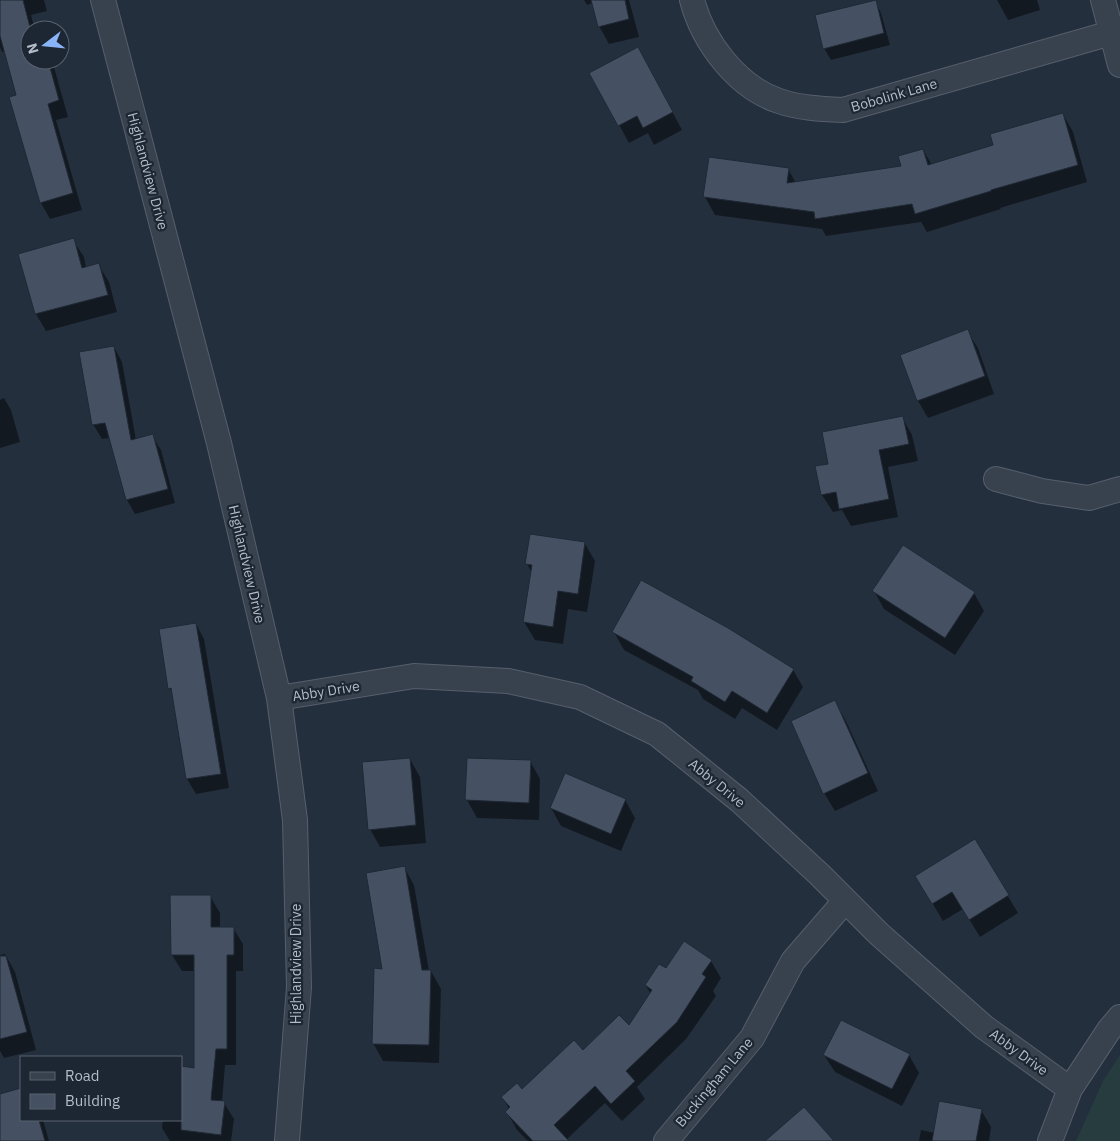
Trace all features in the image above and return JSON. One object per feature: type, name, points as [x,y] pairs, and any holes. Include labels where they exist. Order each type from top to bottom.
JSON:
[{"type":"street","name":"Highlandview Drive","points":[[103,0],[219,443],[279,698],[295,820],[299,987],[287,1141]]},
{"type":"street","name":"Bobolink Lane","points":[[692,0],[706,36],[725,62],[748,85],[778,101],[810,108],[843,110],[1112,33]]},
{"type":"street","points":[[1103,0],[1120,65]]},
{"type":"street","points":[[996,479],[1042,491],[1089,498],[1120,489]]},
{"type":"street","name":"Abby Drive","points":[[279,698],[414,676],[508,681],[580,697],[658,734],[739,800],[879,934],[984,1027],[1070,1089]]},
{"type":"street","name":"Buckingham Lane","points":[[666,1141],[752,1038],[793,960],[845,900]]},
{"type":"street","points":[[1050,1141],[1070,1089],[1109,1030],[1120,1017]]},
{"type":"green space","points":[[1120,1055],[1120,1141],[1076,1141],[1103,1081]]},
{"type":"building","points":[[0,0],[23,0],[28,20],[20,20],[20,70],[51,70],[59,100],[48,104],[73,193],[40,203],[9,97],[16,95],[0,36]]},
{"type":"building","points":[[591,0],[625,0],[629,19],[598,27]]},
{"type":"building","points":[[876,0],[884,33],[823,49],[815,15]]},
{"type":"building","points":[[638,47],[673,112],[643,128],[637,116],[618,126],[589,73]]},
{"type":"building","points":[[1063,113],[1078,165],[915,214],[912,204],[815,219],[814,212],[703,197],[709,157],[789,168],[787,183],[901,166],[898,156],[923,149],[928,165],[993,145],[990,134]]},
{"type":"building","points":[[74,238],[82,268],[99,263],[108,295],[35,314],[18,254]]},
{"type":"building","points":[[968,329],[985,376],[917,401],[900,355]]},
{"type":"building","points":[[114,346],[131,440],[153,434],[168,489],[126,500],[105,423],[92,425],[79,352]]},
{"type":"building","points":[[903,416],[909,444],[879,450],[889,499],[839,509],[836,492],[821,495],[815,466],[828,464],[822,432]]},
{"type":"building","points":[[530,534],[585,542],[578,594],[558,591],[553,627],[523,622],[532,565],[525,564]]},
{"type":"building","points":[[903,545],[975,592],[945,638],[872,591]]},
{"type":"building","points":[[641,580],[728,628],[794,669],[767,713],[732,691],[725,702],[691,681],[693,677],[612,632]]},
{"type":"building","points":[[196,623],[221,774],[186,779],[171,688],[168,689],[159,629]]},
{"type":"building","points":[[835,700],[868,773],[823,794],[791,721]]},
{"type":"building","points":[[410,758],[416,825],[368,830],[362,762]]},
{"type":"building","points":[[467,758],[531,760],[529,803],[465,800]]},
{"type":"building","points":[[565,773],[626,799],[611,834],[550,808]]},
{"type":"building","points":[[975,839],[1009,895],[969,920],[952,892],[932,904],[915,876]]},
{"type":"building","points":[[405,866],[422,970],[431,970],[429,1045],[372,1044],[374,968],[382,969],[366,873]]},
{"type":"building","points":[[170,895],[211,895],[211,927],[234,927],[234,955],[227,955],[227,1049],[216,1049],[211,1100],[225,1101],[221,1135],[181,1130],[182,1066],[194,1068],[194,955],[171,955]]},
{"type":"building","points":[[684,941],[712,960],[702,974],[706,977],[677,1022],[626,1071],[635,1081],[611,1104],[595,1086],[554,1125],[569,1141],[533,1141],[505,1112],[510,1107],[501,1097],[517,1083],[522,1089],[574,1040],[583,1050],[619,1015],[629,1025],[652,990],[645,985],[659,964],[666,968]]},
{"type":"building","points":[[0,956],[6,956],[27,1032],[0,1039]]},
{"type":"building","points":[[841,1020],[910,1054],[892,1089],[823,1055]]},
{"type":"building","points":[[20,1088],[20,1121],[39,1121],[45,1141],[0,1141],[0,1094]]},
{"type":"building","points":[[939,1101],[982,1109],[976,1141],[932,1141]]},
{"type":"building","points":[[804,1107],[834,1141],[765,1141]]}]
